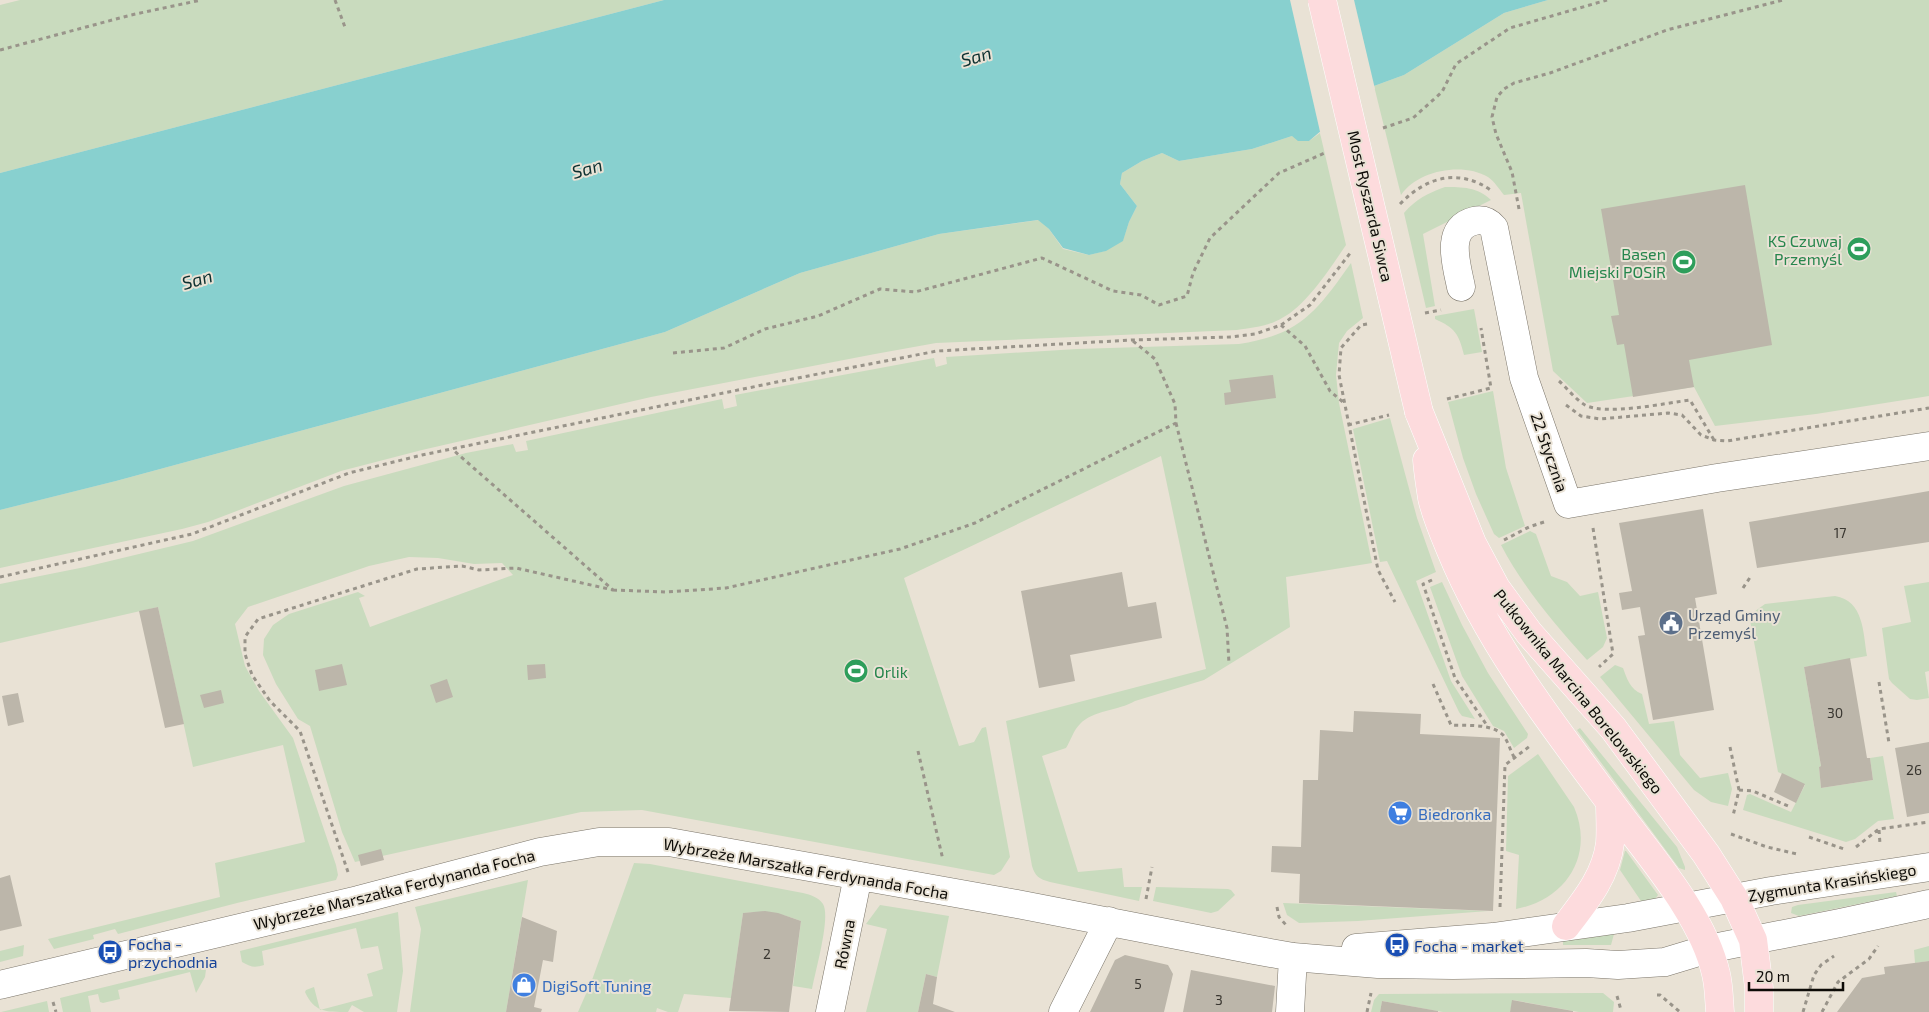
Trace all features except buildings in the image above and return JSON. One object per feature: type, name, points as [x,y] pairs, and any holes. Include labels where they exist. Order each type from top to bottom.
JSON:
[{"type":"main road","name":"Most Ryszarda Siwca","points":[[1322,0],[1419,409]]},
{"type":"main road","name":"Pułkownika Marcina Borelowskiego","points":[[1419,409],[1433,498],[1459,570],[1508,660],[1687,908],[1708,949],[1716,975],[1720,1012]]},
{"type":"main road","name":"Pułkownika Marcina Borelowskiego","points":[[1419,409],[1472,543],[1496,588],[1529,632],[1613,728],[1706,854],[1734,898],[1753,940],[1759,988],[1759,1012]]},
{"type":"main road","points":[[1566,926],[1596,885],[1602,870],[1610,844],[1610,803]]},
{"type":"street","name":"22 Stycznia","points":[[1455,298],[1454,246],[1456,239],[1466,224],[1482,220],[1490,223],[1494,228],[1524,378],[1568,504],[1717,478],[1929,446]]},
{"type":"street","name":"Wybrzeże Marszałka Ferdynanda Focha","points":[[0,985],[358,900],[540,852],[599,842],[670,842],[1293,956],[1378,964],[1452,966],[1586,963],[1618,965],[1665,962],[1708,949],[1753,940]]},
{"type":"street","name":"Zygmunta Krasińskiego","points":[[1734,898],[1929,867]]},
{"type":"street","name":"Równa","points":[[830,1012],[858,876]]},
{"type":"street","name":"Wybrzeże Marszałka Ferdynanda Focha","points":[[1293,956],[1344,949],[1493,937],[1687,908],[1734,898]]},
{"type":"street","points":[[1753,940],[1929,904]]},
{"type":"street","points":[[1063,1012],[1109,921]]},
{"type":"street","points":[[1290,1012],[1293,956]]},
{"type":"path","points":[[0,50],[201,0]]},
{"type":"path","points":[[335,0],[346,30]]},
{"type":"path","points":[[1378,131],[1413,118],[1442,92],[1456,64],[1510,28],[1607,0]]},
{"type":"path","points":[[1516,195],[1512,172],[1496,134],[1492,117],[1497,97],[1504,89],[1514,83],[1550,73],[1667,30],[1783,0]]},
{"type":"path","points":[[673,353],[724,348],[765,329],[818,316],[880,290],[915,292],[1042,258],[1113,291],[1141,295],[1159,305],[1186,296],[1193,273],[1210,238],[1279,173],[1333,150]]},
{"type":"path","points":[[1441,310],[1455,298]]},
{"type":"path","points":[[1348,425],[1419,409],[1491,388],[1480,322]]},
{"type":"path","points":[[0,577],[192,534],[349,473],[452,449],[694,398],[938,351],[1132,340],[1231,338],[1255,334],[1282,324],[1305,346],[1330,391],[1344,403]]},
{"type":"path","points":[[1132,340],[1155,358],[1175,404],[1176,423],[1227,628],[1229,664]]},
{"type":"path","points":[[1341,348],[1339,375],[1378,570],[1396,602]]},
{"type":"path","points":[[1555,377],[1583,404],[1593,407],[1617,409],[1690,400],[1714,440]]},
{"type":"path","points":[[1563,402],[1581,416],[1600,419],[1668,413],[1682,415],[1701,435],[1714,440],[1726,441],[1929,408]]},
{"type":"path","points":[[358,900],[300,732],[270,701],[252,675],[245,654],[245,637],[258,620],[417,569],[462,566],[480,570],[516,568],[613,590],[667,592],[726,588],[900,549],[975,523],[1176,423]]},
{"type":"path","points":[[452,449],[613,590]]},
{"type":"path","points":[[1594,524],[1592,529],[1613,654],[1598,667]]},
{"type":"path","points":[[1503,541],[1529,527]]},
{"type":"path","points":[[1743,588],[1751,576]]},
{"type":"path","points":[[1437,578],[1423,584],[1456,678],[1488,727]]},
{"type":"path","points":[[1879,682],[1889,743]]},
{"type":"path","points":[[1433,684],[1451,724],[1488,727],[1502,734],[1514,757]]},
{"type":"path","points":[[1500,916],[1504,765],[1538,741]]},
{"type":"path","points":[[1730,747],[1739,790],[1733,816]]},
{"type":"path","points":[[918,751],[946,870],[942,891]]},
{"type":"path","points":[[1739,790],[1753,791],[1788,806]]},
{"type":"path","points":[[1809,836],[1850,851],[1879,829],[1929,822]]},
{"type":"path","points":[[1879,829],[1880,850]]},
{"type":"path","points":[[1731,834],[1768,847],[1797,854]]},
{"type":"path","points":[[1145,907],[1152,867]]},
{"type":"path","points":[[1822,1012],[1838,982],[1869,959],[1877,947],[1884,944]]},
{"type":"path","points":[[1803,1012],[1814,974],[1820,965]]},
{"type":"path","points":[[1367,1012],[1372,989]]},
{"type":"path","points":[[1652,995],[1660,994],[1680,1012]]},
{"type":"path","points":[[1617,995],[1621,1010]]},
{"type":"green space","points":[[20,0],[664,0],[0,173],[0,5]]},
{"type":"green space","points":[[1548,0],[1929,0],[1929,396],[1816,414],[1715,426],[1694,387],[1587,403],[1553,371],[1521,193],[1504,195],[1495,183],[1478,172],[1454,170],[1429,174],[1409,186],[1401,195],[1374,86],[1404,75],[1504,13]]},
{"type":"green space","points":[[1320,133],[1346,245],[1325,275],[1300,305],[1272,323],[1237,330],[936,343],[651,397],[422,450],[341,471],[208,522],[182,529],[0,568],[0,510],[116,481],[665,332],[800,273],[939,234],[1039,220],[1049,229],[1063,249],[1089,255],[1105,251],[1123,240],[1137,206],[1120,184],[1122,173],[1142,161],[1162,153],[1179,161],[1252,149],[1292,136],[1309,141]]},
{"type":"green space","points":[[1445,187],[1475,190],[1491,200],[1423,234],[1435,306],[1426,308],[1404,213],[1423,197]]},
{"type":"green space","points":[[1351,263],[1363,318],[1347,331],[1339,343],[1336,375],[1339,403],[1372,563],[1286,577],[1290,627],[1204,680],[1135,701],[1085,719],[1074,733],[1066,748],[1042,756],[1078,872],[1122,868],[1124,887],[1142,887],[1139,901],[1050,882],[1036,875],[1032,866],[1006,721],[1206,669],[1161,456],[904,578],[959,746],[974,742],[982,728],[986,727],[1010,857],[1001,871],[994,875],[642,810],[581,812],[355,862],[342,832],[310,726],[298,719],[276,684],[263,655],[264,639],[273,625],[289,614],[358,592],[365,596],[359,598],[370,627],[513,575],[502,563],[474,564],[438,558],[409,557],[369,566],[248,607],[235,624],[245,666],[259,691],[293,738],[336,865],[338,875],[336,880],[118,934],[115,929],[93,935],[94,939],[54,949],[48,939],[220,897],[215,863],[305,842],[283,745],[193,767],[158,607],[0,643],[0,584],[85,567],[193,541],[344,486],[466,453],[513,444],[516,452],[528,450],[526,441],[722,399],[724,409],[737,406],[735,395],[934,358],[936,367],[947,364],[946,357],[1077,349],[1239,344],[1260,340],[1292,327],[1305,318],[1328,295]]},
{"type":"green space","points":[[1474,309],[1482,352],[1464,355],[1455,332],[1447,325],[1435,319],[1435,316]]},
{"type":"green space","points":[[1493,391],[1506,468],[1525,526],[1499,538],[1494,534],[1476,494],[1463,458],[1448,402]]},
{"type":"green space","points":[[1390,418],[1417,518],[1436,572],[1416,581],[1451,681],[1475,719],[1462,716],[1459,712],[1387,561],[1380,562],[1353,429]]},
{"type":"green space","points":[[1530,531],[1536,534],[1551,576],[1567,582],[1580,596],[1598,592],[1607,638],[1603,647],[1587,660],[1540,605],[1519,576],[1501,545]]},
{"type":"green space","points":[[1442,582],[1462,625],[1488,673],[1528,734],[1527,738],[1514,748],[1504,731],[1493,726],[1462,676],[1430,587]]},
{"type":"green space","points":[[1929,582],[1929,671],[1925,672],[1929,698],[1917,700],[1910,699],[1889,679],[1882,628],[1911,622],[1904,586]]},
{"type":"green space","points":[[1835,596],[1845,599],[1857,611],[1863,628],[1867,656],[1804,667],[1821,766],[1819,767],[1821,788],[1873,780],[1870,758],[1883,756],[1894,819],[1878,821],[1855,839],[1846,842],[1743,810],[1747,795],[1750,794],[1791,812],[1805,785],[1778,772],[1750,620],[1751,614],[1765,604]]},
{"type":"green space","points":[[1615,665],[1623,668],[1632,686],[1642,694],[1649,724],[1674,721],[1680,755],[1700,778],[1728,773],[1732,789],[1728,806],[1711,802],[1694,790],[1600,677]]},
{"type":"green space","points":[[1580,728],[1677,847],[1685,870],[1679,868],[1577,730]]},
{"type":"green space","points":[[1538,754],[1574,807],[1580,825],[1581,842],[1578,858],[1571,873],[1561,886],[1549,896],[1533,904],[1516,909],[1519,855],[1506,851],[1508,776]]},
{"type":"green space","points":[[1625,851],[1658,895],[1655,899],[1641,901],[1620,870]]},
{"type":"green space","points":[[634,863],[650,864],[803,893],[817,898],[823,904],[825,920],[822,945],[812,989],[793,986],[801,921],[773,913],[743,913],[731,998],[684,994],[678,1012],[668,1012],[657,1008],[656,1012],[578,1012],[592,980]]},
{"type":"green space","points":[[528,880],[506,1012],[410,1012],[421,929],[415,907]]},
{"type":"green space","points":[[1156,887],[1228,889],[1235,895],[1218,911],[1211,913],[1153,901]]},
{"type":"green space","points":[[1896,892],[1897,896],[1799,916],[1791,913],[1792,907],[1798,905]]},
{"type":"green space","points":[[1283,903],[1488,911],[1358,921],[1299,923],[1287,915]]},
{"type":"green space","points":[[880,905],[949,916],[937,977],[926,974],[918,1012],[866,1012],[887,929],[866,924]]},
{"type":"green space","points":[[398,912],[403,971],[397,1012],[364,1012],[352,1005],[348,1012],[322,1010],[373,996],[367,974],[383,969],[378,946],[361,949],[356,928],[262,951],[264,965],[261,966],[248,965],[242,962],[240,951]]},
{"type":"green space","points":[[1614,934],[1611,945],[1563,945],[1563,941]]},
{"type":"green space","points":[[24,945],[23,956],[0,962],[0,951]]},
{"type":"green space","points":[[1929,946],[1929,961],[1915,963],[1914,950]]},
{"type":"green space","points":[[207,962],[205,977],[196,993],[190,972],[118,990],[120,999],[103,1003],[100,1002],[98,994],[88,996],[91,1012],[63,1012],[60,998]]},
{"type":"green space","points":[[314,987],[320,1009],[308,999],[306,990]]},
{"type":"green space","points":[[1603,993],[1614,1002],[1613,1012],[1579,1012],[1513,1000],[1510,1012],[1443,1012],[1382,1001],[1380,1012],[1371,1012],[1374,1000],[1379,994]]},
{"type":"green space","points":[[47,1001],[49,1012],[1,1012]]},
{"type":"water","name":"San","points":[[664,0],[1548,0],[1504,13],[1404,75],[1374,86],[1309,141],[1298,141],[1292,136],[1252,149],[1179,161],[1162,153],[1142,161],[1122,173],[1120,184],[1137,206],[1123,241],[1106,251],[1089,255],[1063,248],[1049,229],[1038,220],[939,234],[800,273],[665,332],[116,481],[0,510],[0,173]]},
{"type":"pier","points":[[1290,0],[1354,0],[1375,89],[1321,136]]},
{"type":"place","name":"KS Czuwaj Przemyśl","points":[[1859,249]]},
{"type":"place","name":"Basen Miejski POSiR","points":[[1684,262]]},
{"type":"place","name":"Urząd Gminy Przemyśl","points":[[1671,623]]},
{"type":"place","name":"Orlik","points":[[856,671]]},
{"type":"place","name":"Biedronka","points":[[1400,813]]},
{"type":"place","name":"Focha - market","points":[[1397,945]]},
{"type":"place","name":"Focha - przychodnia","points":[[110,952]]},
{"type":"place","name":"DigiSoft Tuning","points":[[524,985]]}]
